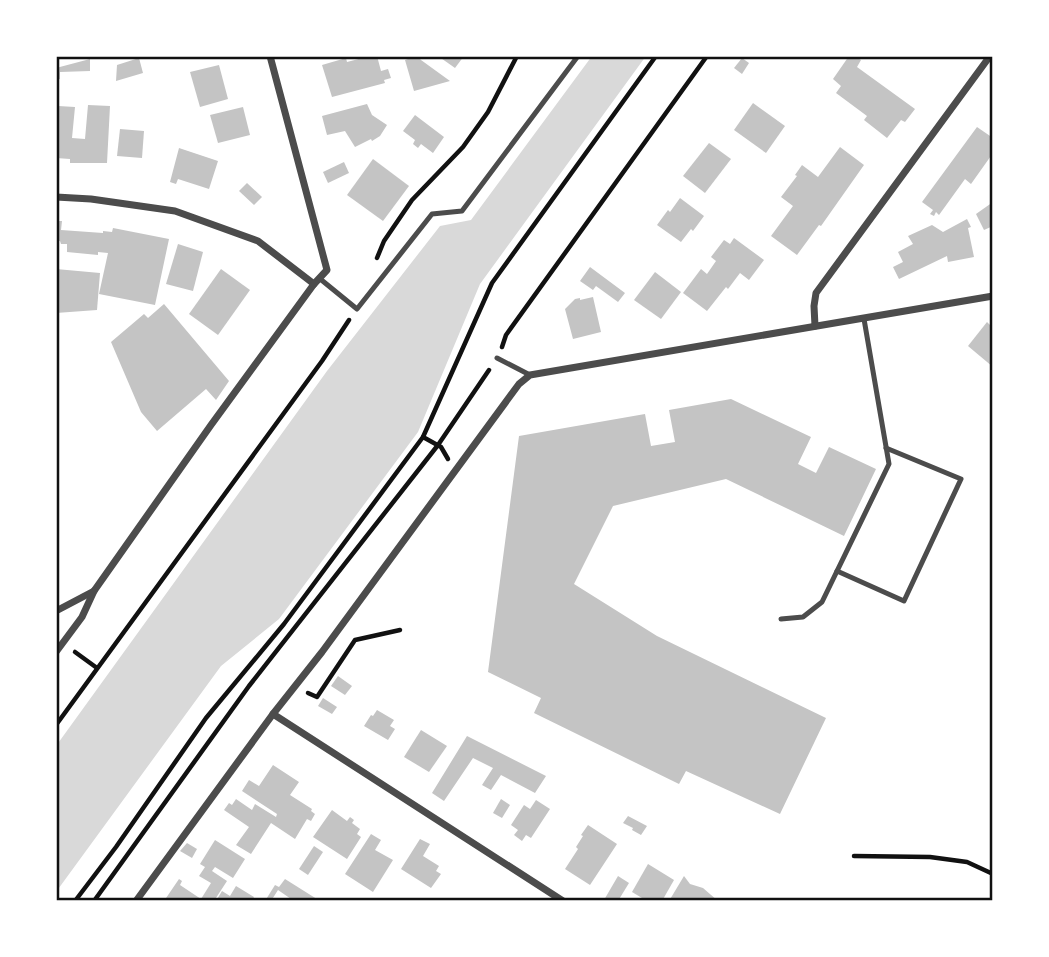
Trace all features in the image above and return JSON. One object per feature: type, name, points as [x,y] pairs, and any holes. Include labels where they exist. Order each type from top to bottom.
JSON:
[{"type":"street","points":[[56,652],[82,617],[94,591],[211,425],[327,270],[270,56]]},
{"type":"street","points":[[815,326],[816,293],[990,56]]},
{"type":"street","points":[[56,197],[92,199],[174,211],[258,242],[317,281]]},
{"type":"street","points":[[136,901],[519,384],[530,375],[993,296]]},
{"type":"street","points":[[56,611],[94,591]]},
{"type":"street","points":[[273,714],[563,901]]},
{"type":"lane","points":[[317,281],[357,309],[432,214],[462,211],[578,56]]},
{"type":"lane","points":[[781,619],[803,617],[822,602],[889,464],[864,319]]},
{"type":"lane","points":[[497,358],[530,375]]},
{"type":"lane","points":[[837,571],[904,601],[961,479],[886,447]]},
{"type":"path","points":[[412,200],[463,147],[488,112],[517,56]]},
{"type":"path","points":[[75,901],[206,718],[284,624],[423,437],[492,283],[656,56]]},
{"type":"path","points":[[94,901],[249,686],[438,446],[497,358],[506,335],[707,56]]},
{"type":"path","points":[[56,725],[273,428]]},
{"type":"path","points":[[423,437],[438,446],[455,471]]},
{"type":"path","points":[[295,686],[317,697],[355,640],[400,630]]},
{"type":"path","points":[[62,643],[97,668]]},
{"type":"path","points":[[854,856],[930,857],[967,862],[993,874]]},
{"type":"shaded area","points":[[592,56],[646,56],[480,284],[418,432],[279,619],[221,666],[56,892],[56,746],[327,371],[440,226],[471,220]]},
{"type":"building","points":[[377,56],[381,71],[388,69],[391,78],[384,80],[385,83],[332,97],[322,65],[346,58],[347,62]]},
{"type":"building","points":[[417,56],[450,81],[414,91],[405,60]]},
{"type":"building","points":[[438,56],[464,56],[455,68]]},
{"type":"building","points":[[849,56],[861,60],[857,67],[915,109],[905,122],[901,120],[887,138],[864,120],[867,116],[836,93],[841,86],[833,79]]},
{"type":"building","points":[[139,58],[143,73],[116,81],[117,65]]},
{"type":"building","points":[[742,58],[749,63],[742,74],[734,68]]},
{"type":"building","points":[[90,59],[90,71],[60,72],[60,79],[56,80],[56,68]]},
{"type":"building","points":[[219,65],[228,99],[200,107],[190,72]]},
{"type":"building","points":[[753,103],[785,126],[766,153],[734,130]]},
{"type":"building","points":[[367,104],[372,115],[387,125],[380,136],[355,147],[345,131],[327,135],[322,116]]},
{"type":"building","points":[[88,105],[110,106],[107,163],[70,163],[70,159],[56,158],[58,106],[75,107],[72,138],[85,139]]},
{"type":"building","points":[[243,107],[250,135],[218,143],[210,115]]},
{"type":"building","points":[[415,115],[444,137],[433,153],[421,144],[418,148],[413,144],[415,140],[403,131]]},
{"type":"building","points":[[977,127],[993,138],[993,153],[971,184],[965,179],[939,215],[936,212],[934,216],[930,214],[933,210],[922,202]]},
{"type":"building","points":[[120,129],[144,131],[142,158],[117,156]]},
{"type":"building","points":[[709,143],[731,159],[705,193],[683,176]]},
{"type":"building","points":[[840,147],[864,165],[797,255],[771,236],[793,206],[781,197],[802,165],[818,177]]},
{"type":"building","points":[[179,148],[218,161],[209,189],[178,179],[176,184],[170,182]]},
{"type":"building","points":[[373,159],[409,186],[383,221],[347,195]]},
{"type":"building","points":[[344,162],[349,173],[328,183],[323,172]]},
{"type":"building","points":[[247,183],[262,197],[254,205],[239,191]]},
{"type":"building","points":[[680,198],[704,216],[681,242],[657,225]]},
{"type":"building","points":[[993,202],[993,226],[984,230],[976,214]]},
{"type":"building","points":[[967,219],[971,227],[968,228],[974,257],[948,262],[947,256],[899,279],[893,267],[903,262],[898,252],[913,244],[908,236],[932,225],[943,232]]},
{"type":"building","points":[[56,221],[62,221],[61,230],[103,233],[112,232],[113,228],[169,239],[155,305],[99,294],[108,253],[98,252],[98,255],[67,252],[67,244],[56,241]]},
{"type":"building","points":[[734,238],[764,260],[749,280],[740,273],[707,311],[683,293],[701,269],[707,274],[716,261],[711,257],[724,240],[730,244]]},
{"type":"building","points":[[178,244],[203,252],[193,291],[166,284]]},
{"type":"building","points":[[590,267],[625,293],[618,302],[596,286],[593,290],[580,281]]},
{"type":"building","points":[[56,269],[100,273],[97,310],[56,313]]},
{"type":"building","points":[[221,269],[250,290],[218,335],[189,314]]},
{"type":"building","points":[[655,272],[681,292],[661,319],[634,300]]},
{"type":"building","points":[[593,297],[601,332],[573,339],[565,309],[575,299]]},
{"type":"building","points":[[164,304],[229,381],[216,400],[206,389],[157,431],[141,412],[111,342],[144,314],[148,318]]},
{"type":"building","points":[[987,322],[993,328],[993,367],[968,346]]},
{"type":"building","points":[[731,399],[811,437],[798,464],[816,473],[829,447],[876,469],[844,536],[726,479],[613,506],[574,584],[657,636],[826,718],[780,814],[686,771],[679,784],[534,713],[541,698],[488,672],[519,436],[645,414],[651,446],[675,442],[669,410]]},
{"type":"building","points":[[338,676],[352,686],[345,695],[331,686]]},
{"type":"building","points":[[323,698],[337,707],[332,714],[318,706]]},
{"type":"building","points":[[377,710],[394,720],[390,726],[395,729],[388,740],[364,726]]},
{"type":"building","points":[[421,730],[447,746],[429,772],[404,757]]},
{"type":"building","points":[[467,736],[546,776],[535,793],[501,775],[491,790],[482,785],[493,768],[473,758],[444,801],[432,793]]},
{"type":"building","points":[[273,765],[299,782],[290,795],[312,809],[315,814],[311,821],[307,819],[295,839],[271,823],[251,854],[236,845],[249,827],[224,810],[236,799],[252,810],[255,804],[276,817],[277,814],[242,791],[249,780],[259,786]]},
{"type":"building","points":[[501,799],[510,805],[502,818],[493,813]]},
{"type":"building","points":[[536,800],[550,809],[531,838],[526,835],[522,841],[514,835],[518,830],[511,825],[524,805],[530,809]]},
{"type":"building","points":[[332,810],[347,821],[350,817],[354,820],[352,823],[360,829],[357,834],[361,837],[347,859],[313,837]]},
{"type":"building","points":[[628,816],[647,826],[641,835],[623,823]]},
{"type":"building","points":[[588,825],[617,844],[590,885],[565,869],[578,849],[576,847],[583,836],[581,835]]},
{"type":"building","points":[[371,834],[381,840],[375,850],[393,860],[373,892],[345,874]]},
{"type":"building","points":[[420,839],[430,844],[423,856],[439,866],[436,871],[441,874],[431,888],[401,869]]},
{"type":"building","points":[[215,840],[245,859],[233,878],[215,867],[212,871],[227,881],[214,901],[164,901],[179,879],[182,881],[180,885],[201,899],[211,883],[199,876],[205,867],[200,864]]},
{"type":"building","points":[[187,843],[197,849],[192,858],[180,851]]},
{"type":"building","points":[[314,846],[323,852],[308,875],[299,869]]},
{"type":"building","points":[[648,864],[674,880],[662,901],[647,901],[632,892]]},
{"type":"building","points":[[618,876],[629,883],[618,901],[605,901],[604,900]]},
{"type":"building","points":[[684,876],[690,884],[703,888],[718,901],[669,901]]},
{"type":"building","points":[[285,879],[320,901],[294,901],[278,890],[271,901],[265,901],[275,885],[279,887]]},
{"type":"building","points":[[236,886],[254,897],[252,901],[216,901],[222,891],[230,896]]}]
